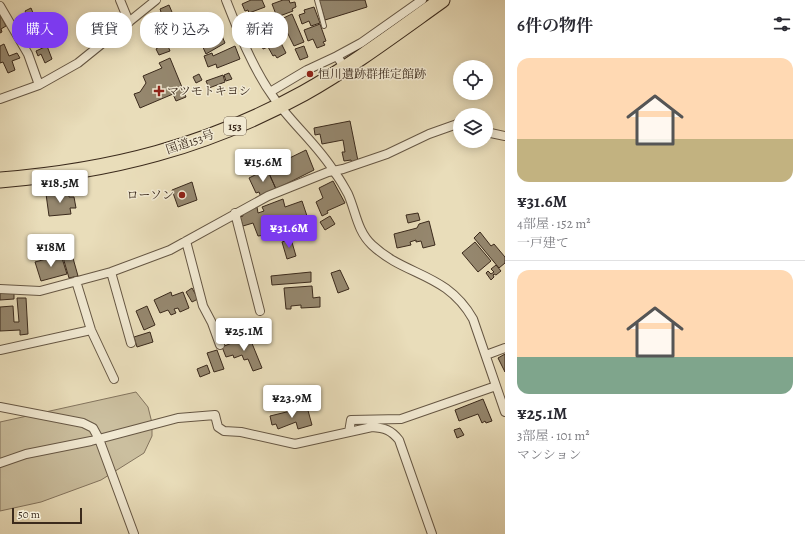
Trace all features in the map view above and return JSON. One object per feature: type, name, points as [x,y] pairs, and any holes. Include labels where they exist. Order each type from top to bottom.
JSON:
[{"type":"highway","name":"国道153号","points":[[0,180],[74,172],[161,153],[198,141],[279,105],[341,62],[442,0]]},
{"type":"street","points":[[120,0],[125,12]]},
{"type":"street","points":[[132,20],[156,0]]},
{"type":"street","points":[[226,0],[251,58],[270,92],[334,171],[348,194],[361,233],[372,245],[389,258],[444,286],[457,297],[472,319],[505,412]]},
{"type":"street","points":[[270,92],[307,70],[341,62],[361,43],[422,0]]},
{"type":"street","points":[[0,6],[28,54],[39,85]]},
{"type":"street","points":[[0,99],[39,85],[78,64],[97,48]]},
{"type":"street","points":[[0,289],[40,291],[111,272],[170,250],[268,196],[334,171],[387,154],[429,134],[453,125]]},
{"type":"street","points":[[493,133],[505,136]]},
{"type":"street","points":[[235,213],[260,311]]},
{"type":"street","points":[[186,240],[203,306],[212,323],[220,345]]},
{"type":"street","points":[[111,272],[131,343]]},
{"type":"street","points":[[76,281],[91,330],[114,379]]},
{"type":"street","points":[[0,350],[91,330]]},
{"type":"street","points":[[486,355],[505,348]]},
{"type":"street","points":[[349,432],[351,420],[401,418],[496,386]]},
{"type":"street","points":[[0,407],[83,423],[93,428],[99,439],[134,534]]},
{"type":"street","points":[[0,463],[26,454],[99,439],[178,418],[206,415],[215,415],[218,427],[224,431],[242,432],[295,444],[372,427],[387,429],[399,440],[432,534]]},
{"type":"lane","points":[[317,0],[324,26]]},
{"type":"shaded area","points":[[136,392],[148,407],[152,423],[152,436],[144,453],[101,480],[41,502],[0,511],[0,422]]},
{"type":"building","points":[[251,0],[262,0],[265,7],[249,12],[248,10],[245,11],[242,4]]},
{"type":"building","points":[[283,0],[289,0],[290,3],[295,2],[296,7],[292,9],[293,11],[288,13],[275,12],[272,4]]},
{"type":"building","points":[[319,0],[365,0],[367,7],[325,20]]},
{"type":"building","points":[[169,5],[172,12],[161,12],[160,9]]},
{"type":"building","points":[[314,7],[320,23],[311,26],[309,21],[302,24],[299,15],[305,13],[304,10]]},
{"type":"building","points":[[31,8],[33,12],[26,12]]},
{"type":"building","points":[[0,14],[6,26],[1,29],[2,32],[0,33]]},
{"type":"building","points":[[292,14],[304,42],[294,46],[288,34],[288,16]]},
{"type":"building","points":[[320,24],[326,41],[323,42],[325,45],[317,48],[313,39],[308,41],[304,30]]},
{"type":"building","points":[[4,44],[9,56],[17,53],[20,58],[12,61],[15,70],[8,73],[3,62],[0,63],[0,46]]},
{"type":"building","points":[[304,46],[308,57],[300,60],[295,49]]},
{"type":"building","points":[[232,47],[236,48],[240,59],[217,68],[216,64],[208,67],[204,56],[212,53],[213,56]]},
{"type":"building","points":[[43,48],[48,48],[52,59],[45,63],[41,54],[38,56],[36,51]]},
{"type":"building","points":[[169,48],[170,51],[159,55],[156,49]]},
{"type":"building","points":[[203,48],[216,48],[206,54]]},
{"type":"building","points":[[269,48],[284,48],[286,53],[277,58],[275,55],[273,56]]},
{"type":"building","points":[[170,58],[186,97],[176,101],[173,94],[140,108],[134,94],[140,92],[146,83],[143,76],[162,68],[159,63]]},
{"type":"building","points":[[229,73],[232,79],[226,81],[224,75]]},
{"type":"building","points":[[199,74],[202,80],[196,83],[193,77]]},
{"type":"building","points":[[223,75],[225,82],[209,88],[206,81]]},
{"type":"building","points":[[350,121],[358,161],[352,163],[351,160],[344,161],[342,152],[345,152],[343,140],[322,144],[320,134],[315,135],[314,128]]},
{"type":"building","points":[[306,150],[314,170],[276,189],[267,169]]},
{"type":"building","points":[[267,169],[276,189],[261,197],[259,192],[256,193],[249,178]]},
{"type":"building","points":[[333,181],[345,203],[327,211],[328,213],[322,216],[316,202],[323,198],[319,188]]},
{"type":"building","points":[[192,182],[197,200],[178,207],[172,190]]},
{"type":"building","points":[[69,191],[69,197],[74,197],[76,208],[70,208],[71,214],[49,216],[46,194]]},
{"type":"building","points":[[283,199],[285,207],[302,201],[308,219],[290,226],[291,230],[287,232],[285,229],[258,236],[253,223],[243,226],[240,217],[243,216],[242,212],[257,207],[258,213],[264,211],[262,207]]},
{"type":"building","points":[[418,213],[420,220],[408,223],[406,215]]},
{"type":"building","points":[[330,216],[335,224],[325,230],[320,222]]},
{"type":"building","points":[[429,221],[435,245],[423,248],[421,241],[416,242],[416,240],[410,242],[411,245],[397,248],[394,234],[417,228],[419,224]]},
{"type":"building","points":[[480,232],[491,246],[494,244],[505,257],[505,263],[499,268],[474,238]]},
{"type":"building","points":[[291,239],[296,256],[287,259],[282,242]]},
{"type":"building","points":[[475,242],[491,261],[478,272],[462,253]]},
{"type":"building","points":[[71,251],[78,276],[69,278],[62,254]]},
{"type":"building","points":[[61,255],[67,274],[41,281],[35,262]]},
{"type":"building","points":[[496,265],[501,271],[496,275],[494,274],[494,277],[491,280],[486,273],[488,271],[491,274],[494,272],[491,269]]},
{"type":"building","points":[[340,270],[349,289],[338,293],[331,273]]},
{"type":"building","points":[[311,272],[311,282],[272,285],[271,276]]},
{"type":"building","points":[[312,286],[313,298],[320,297],[320,307],[301,308],[301,305],[291,306],[291,309],[286,309],[284,288]]},
{"type":"building","points":[[192,288],[198,299],[192,302],[186,292]]},
{"type":"building","points":[[14,292],[14,299],[0,300],[0,293]]},
{"type":"building","points":[[171,292],[172,296],[183,292],[189,308],[180,312],[178,308],[174,309],[176,313],[171,315],[168,310],[160,313],[154,300]]},
{"type":"building","points":[[17,298],[26,298],[28,334],[20,335],[20,330],[0,331],[0,307],[13,306],[14,322],[19,322]]},
{"type":"building","points":[[147,306],[155,325],[144,330],[136,311]]},
{"type":"building","points":[[150,332],[153,342],[137,347],[134,337]]},
{"type":"building","points":[[249,336],[262,368],[253,371],[248,359],[244,360],[242,355],[234,358],[233,355],[226,357],[222,347]]},
{"type":"building","points":[[217,350],[224,369],[214,372],[207,353]]},
{"type":"building","points":[[505,354],[505,372],[498,358]]},
{"type":"building","points":[[207,365],[210,373],[200,377],[197,369]]},
{"type":"building","points":[[483,399],[492,421],[486,423],[485,421],[482,423],[478,414],[459,421],[455,410]]},
{"type":"building","points":[[307,407],[312,425],[298,429],[296,422],[278,429],[276,424],[272,425],[270,416]]},
{"type":"building","points":[[460,428],[464,435],[457,438],[454,430]]},
{"type":"place","name":"恒川遺跡群推定館跡","points":[[310,74]]},
{"type":"place","name":"マツモトキヨシ","points":[[159,91]]},
{"type":"place","name":"ローソン","points":[[182,195]]}]
